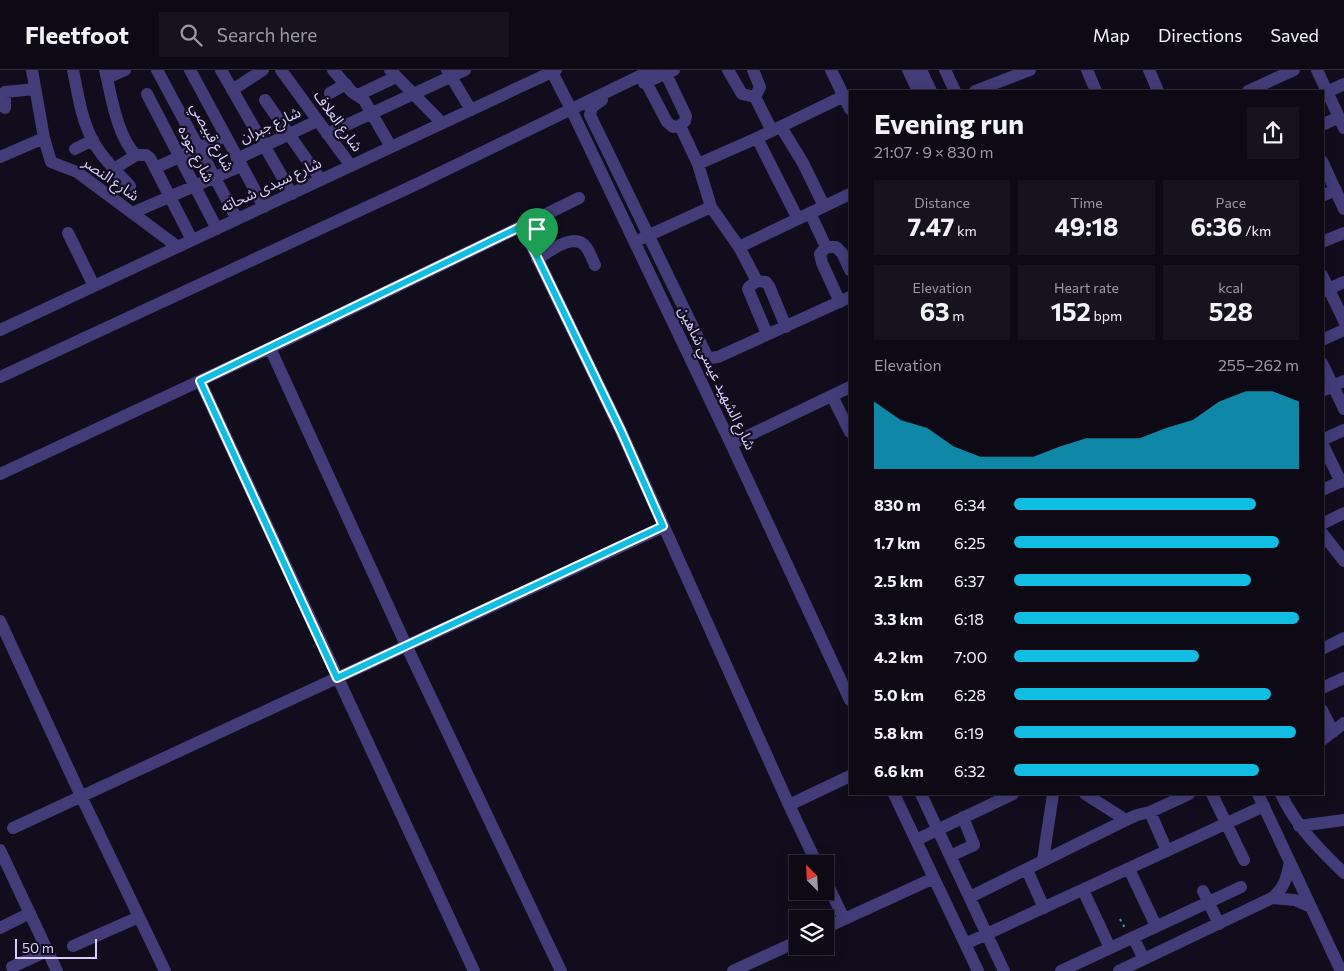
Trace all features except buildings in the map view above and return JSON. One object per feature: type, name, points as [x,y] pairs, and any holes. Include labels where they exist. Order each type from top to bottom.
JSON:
[{"type":"street","name":"شارع النصر","points":[[32,70],[44,138],[51,162],[77,172],[178,247]]},
{"type":"street","points":[[73,70],[80,106],[93,140],[114,169],[130,186]]},
{"type":"street","points":[[125,70],[106,74],[122,132],[136,155]]},
{"type":"street","name":"شارع قبيصي","points":[[157,70],[237,219]]},
{"type":"street","points":[[190,70],[264,207]]},
{"type":"street","points":[[221,70],[292,194]]},
{"type":"street","points":[[232,90],[263,70]]},
{"type":"street","points":[[333,70],[352,92],[364,100],[391,147]]},
{"type":"street","points":[[327,134],[413,94],[449,73],[465,70]]},
{"type":"street","points":[[0,377],[419,183],[652,70]]},
{"type":"street","points":[[728,70],[742,94],[755,97],[802,163],[824,206]]},
{"type":"street","points":[[754,70],[760,87],[755,97]]},
{"type":"street","points":[[831,70],[849,107]]},
{"type":"street","points":[[908,70],[918,90]]},
{"type":"street","points":[[921,70],[930,90]]},
{"type":"street","points":[[945,70],[955,90]]},
{"type":"street","points":[[978,90],[1030,70]]},
{"type":"street","points":[[1087,70],[1096,90]]},
{"type":"street","points":[[1149,70],[1158,90]]},
{"type":"street","points":[[1252,90],[1294,70]]},
{"type":"street","points":[[1317,70],[1341,122],[1324,125]]},
{"type":"street","name":"شارع العلاف","points":[[284,71],[317,121],[351,166]]},
{"type":"street","name":"شارع الشهيد عيسي شاهين","points":[[550,71],[571,109],[731,444],[849,698]]},
{"type":"street","name":"شارع سيدى شحاته","points":[[0,330],[471,110],[550,71]]},
{"type":"street","points":[[646,82],[667,122],[673,126],[680,126],[685,122],[686,116],[670,72],[646,82],[598,102],[592,107],[590,115],[710,358],[718,357],[845,299],[820,258],[820,254],[826,247],[832,246],[838,249],[849,268]]},
{"type":"street","points":[[449,73],[471,110]]},
{"type":"street","points":[[358,95],[393,74],[442,123]]},
{"type":"street","points":[[330,93],[346,84]]},
{"type":"street","points":[[1327,92],[1344,84]]},
{"type":"street","points":[[5,108],[5,92],[35,89]]},
{"type":"street","name":"شارع جوده","points":[[147,94],[217,229]]},
{"type":"street","points":[[698,164],[844,96]]},
{"type":"street","points":[[266,100],[321,180]]},
{"type":"street","name":"شارع جبران","points":[[132,213],[215,178],[264,146],[317,121]]},
{"type":"street","points":[[680,126],[698,164],[712,207],[740,247],[757,281]]},
{"type":"street","points":[[155,168],[225,136]]},
{"type":"street","points":[[0,157],[44,138]]},
{"type":"street","points":[[757,138],[798,219]]},
{"type":"street","points":[[76,149],[93,140]]},
{"type":"street","points":[[114,169],[136,155],[148,156],[192,240]]},
{"type":"street","points":[[1324,165],[1344,209]]},
{"type":"street","points":[[1324,195],[1336,190]]},
{"type":"street","points":[[740,247],[849,194]]},
{"type":"street","points":[[0,474],[270,348],[579,198]]},
{"type":"street","points":[[634,243],[712,207]]},
{"type":"street","points":[[810,213],[826,247]]},
{"type":"street","points":[[522,226],[621,431],[813,855]]},
{"type":"street","points":[[68,233],[94,286]]},
{"type":"street","points":[[1324,241],[1344,233]]},
{"type":"street","points":[[537,259],[567,242],[574,241],[585,246],[595,264]]},
{"type":"street","points":[[767,334],[748,289],[757,281],[766,282],[769,286],[786,327]]},
{"type":"street","points":[[1344,282],[1326,291],[1344,321]]},
{"type":"street","points":[[1324,339],[1344,330]]},
{"type":"street","points":[[270,348],[406,645],[561,971]]},
{"type":"street","points":[[1324,367],[1344,409]]},
{"type":"street","points":[[200,381],[474,971]]},
{"type":"street","points":[[731,444],[849,388]]},
{"type":"street","points":[[832,396],[849,430]]},
{"type":"street","points":[[1324,440],[1344,430]]},
{"type":"street","points":[[1324,445],[1342,481],[1324,489]]},
{"type":"street","points":[[1324,523],[1344,513]]},
{"type":"street","points":[[13,828],[663,526]]},
{"type":"street","points":[[1324,536],[1344,561]]},
{"type":"street","points":[[0,621],[165,971]]},
{"type":"street","points":[[1324,648],[1344,638]]},
{"type":"street","points":[[1324,687],[1344,678]]},
{"type":"street","points":[[1324,714],[1333,732]]},
{"type":"street","points":[[1324,739],[1344,723]]},
{"type":"street","points":[[789,805],[849,776]]},
{"type":"street","points":[[894,795],[978,971]]},
{"type":"street","points":[[921,795],[1004,971]]},
{"type":"street","points":[[1043,860],[1053,795]]},
{"type":"street","points":[[1087,795],[1126,820]]},
{"type":"street","points":[[970,897],[1126,820],[1150,812],[1187,795]]},
{"type":"street","points":[[1212,795],[1244,860]]},
{"type":"street","points":[[1258,795],[1341,971]]},
{"type":"street","points":[[1282,795],[1300,826],[1314,844],[1344,873]]},
{"type":"street","points":[[916,840],[963,817],[996,797]]},
{"type":"street","points":[[965,944],[1264,806]]},
{"type":"street","points":[[1150,812],[1168,851]]},
{"type":"street","points":[[950,856],[974,845],[963,817]]},
{"type":"street","points":[[1300,826],[1344,820]]},
{"type":"street","points":[[0,850],[57,971]]},
{"type":"street","points":[[1119,971],[1272,898],[1284,884],[1290,862]]},
{"type":"street","points":[[1128,869],[1156,926]]},
{"type":"street","points":[[1027,870],[1044,908]]},
{"type":"street","points":[[834,924],[934,878]]},
{"type":"street","points":[[1058,967],[1110,948],[1156,926],[1206,896],[1241,886]]},
{"type":"street","points":[[1083,890],[1110,948]]},
{"type":"street","points":[[1206,896],[1219,924]]},
{"type":"street","points":[[834,898],[844,919]]},
{"type":"street","points":[[1272,898],[1295,900],[1311,907]]},
{"type":"street","points":[[0,928],[30,913]]},
{"type":"street","points":[[73,946],[139,917]]},
{"type":"street","points":[[1133,937],[1144,959]]},
{"type":"street","points":[[733,971],[789,945]]},
{"type":"street","points":[[12,967],[47,951]]},
{"type":"route","points":[[522,226],[537,259],[621,431],[663,526],[337,678],[200,381],[522,226]]}]
